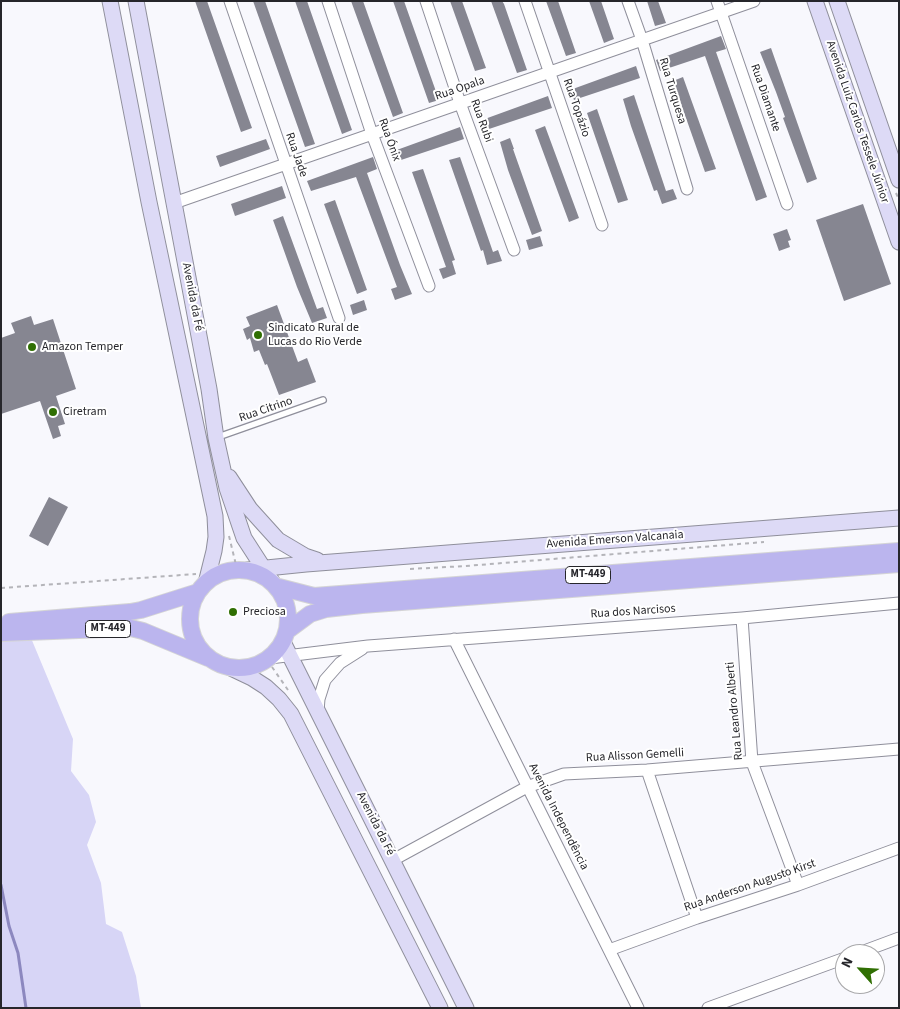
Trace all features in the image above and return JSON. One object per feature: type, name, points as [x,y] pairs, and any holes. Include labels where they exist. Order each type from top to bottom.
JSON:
[{"type":"main road","name":"Avenida da Fé","points":[[110,1],[215,516],[216,537],[204,583]]},
{"type":"main road","name":"Avenida da Fé","points":[[136,1],[209,389],[221,464],[232,505],[244,538],[276,585]]},
{"type":"main road","name":"Avenida Luiz Carlos Tessele Júnior","points":[[815,1],[899,242]]},
{"type":"main road","name":"Avenida Luiz Carlos Tessele Júnior","points":[[837,1],[899,180]]},
{"type":"main road","points":[[142,159],[151,150],[165,154]]},
{"type":"main road","points":[[163,266],[174,268],[180,266],[185,261]]},
{"type":"main road","points":[[221,464],[250,509],[278,540],[305,556],[331,562]]},
{"type":"main road","name":"Avenida Emerson Valcanaia","points":[[247,570],[899,518]]},
{"type":"main road","name":"MT-449","points":[[1,622],[141,610],[204,583],[218,574],[232,570],[247,570],[261,574],[276,585],[314,596],[899,551]]},
{"type":"main road","name":"MT-449","points":[[1,633],[131,628],[231,668],[244,668],[258,665],[270,658],[286,643],[310,614],[326,609],[899,564]]},
{"type":"main road","name":"MT-449","points":[[204,583],[193,602],[190,614],[191,627],[194,639],[201,651],[210,659]]},
{"type":"main road","points":[[276,585],[288,607],[289,622],[286,643]]},
{"type":"main road","name":"Avenida da Fé","points":[[286,643],[318,712],[466,1008]]},
{"type":"main road","name":"Avenida da Fé","points":[[231,668],[266,687],[291,714],[440,1008]]},
{"type":"street","name":"Rua Jade","points":[[230,1],[339,318]]},
{"type":"street","name":"Rua Ónix","points":[[328,1],[372,134],[429,286]]},
{"type":"street","name":"Rua Rubi","points":[[426,1],[460,103],[514,250]]},
{"type":"street","name":"Rua Topázio","points":[[524,1],[602,225]]},
{"type":"street","name":"Rua Turquesa","points":[[628,1],[642,40],[687,189]]},
{"type":"street","name":"Rua Diamante","points":[[717,1],[787,204]]},
{"type":"street","name":"Rua Opala","points":[[174,203],[754,1]]},
{"type":"street","name":"Rua dos Narcisos","points":[[286,643],[368,646],[742,618],[899,603]]},
{"type":"street","name":"Rua Leandro Alberti","points":[[742,618],[752,762],[798,885]]},
{"type":"street","name":"Avenida Independência","points":[[454,639],[638,1008]]},
{"type":"street","name":"Rua dos Narcisos","points":[[318,712],[321,690],[332,670],[350,655],[368,646]]},
{"type":"street","name":"Rua Alisson Gemelli","points":[[393,860],[527,787],[553,777],[572,773],[647,770],[898,750]]},
{"type":"street","points":[[647,770],[697,918]]},
{"type":"street","name":"Rua Anderson Augusto Kirst","points":[[609,950],[899,848]]},
{"type":"street","points":[[883,944],[899,938]]},
{"type":"street","points":[[708,1008],[835,962]]},
{"type":"lane","name":"Rua Citrino","points":[[216,438],[323,400]]},
{"type":"path","points":[[1,588],[191,574],[204,583]]},
{"type":"shaded area","points":[[31,638],[73,739],[71,771],[89,795],[96,822],[87,845],[101,883],[106,924],[122,932],[136,976],[141,1008],[1,1008],[1,640]]},
{"type":"building","points":[[195,1],[207,1],[252,128],[241,132]]},
{"type":"building","points":[[253,1],[265,1],[315,144],[305,147]]},
{"type":"building","points":[[295,1],[307,1],[352,130],[342,134]]},
{"type":"building","points":[[351,1],[363,1],[403,113],[393,117]]},
{"type":"building","points":[[393,1],[404,1],[439,100],[429,103]]},
{"type":"building","points":[[450,1],[462,1],[486,68],[475,71]]},
{"type":"building","points":[[491,1],[502,1],[504,4],[527,70],[517,73]]},
{"type":"building","points":[[546,1],[558,1],[576,53],[566,56]]},
{"type":"building","points":[[589,1],[601,1],[614,39],[604,43]]},
{"type":"building","points":[[647,1],[658,1],[666,23],[655,26]]},
{"type":"building","points":[[721,36],[726,49],[716,52],[767,197],[756,201],[705,56],[660,71],[656,60]]},
{"type":"building","points":[[771,48],[817,179],[807,183],[783,118],[785,117],[760,52]]},
{"type":"building","points":[[636,66],[640,78],[574,100],[570,90]]},
{"type":"building","points":[[683,77],[716,169],[705,172],[673,81]]},
{"type":"building","points":[[634,95],[666,191],[673,189],[677,199],[662,204],[657,190],[654,191],[623,99]]},
{"type":"building","points":[[548,96],[552,108],[486,130],[482,120]]},
{"type":"building","points":[[597,109],[628,200],[618,203],[587,113]]},
{"type":"building","points":[[545,126],[579,218],[569,222],[535,130]]},
{"type":"building","points":[[460,127],[464,139],[398,161],[394,151]]},
{"type":"building","points":[[510,138],[542,231],[532,235],[508,170],[500,142]]},
{"type":"building","points":[[266,139],[270,149],[220,167],[216,156]]},
{"type":"building","points":[[373,157],[377,169],[367,173],[412,294],[395,300],[391,289],[397,287],[356,177],[311,191],[307,181]]},
{"type":"building","points":[[460,157],[493,252],[498,250],[502,261],[487,265],[483,250],[481,251],[449,160]]},
{"type":"building","points":[[423,169],[455,260],[452,261],[456,274],[443,279],[439,269],[446,267],[412,172]]},
{"type":"building","points":[[282,186],[286,198],[235,216],[231,204]]},
{"type":"building","points":[[335,200],[367,290],[357,294],[324,204]]},
{"type":"building","points":[[863,204],[891,284],[844,301],[816,220]]},
{"type":"building","points":[[283,216],[317,309],[323,307],[327,318],[312,323],[273,220]]},
{"type":"building","points":[[787,229],[791,240],[788,241],[790,247],[779,251],[773,234]]},
{"type":"building","points":[[540,236],[543,246],[529,250],[526,240]]},
{"type":"building","points":[[364,300],[367,310],[353,315],[350,305]]},
{"type":"building","points":[[277,305],[298,362],[307,358],[316,382],[279,395],[267,364],[265,365],[259,350],[254,352],[250,338],[247,340],[243,329],[250,326],[246,317]]},
{"type":"building","points":[[31,316],[34,325],[53,319],[76,389],[56,396],[65,424],[58,426],[61,436],[53,439],[40,401],[1,414],[1,338],[15,333],[11,323]]},
{"type":"building","points":[[49,497],[68,507],[48,546],[29,536]]},
{"type":"waterway","points":[[1,885],[9,926],[18,953],[26,1008]]},
{"type":"place","name":"Sindicato Rural de Lucas do Rio Verde","points":[[258,335]]},
{"type":"place","name":"Amazon Temper","points":[[32,347]]},
{"type":"place","name":"Ciretram","points":[[53,412]]},
{"type":"place","name":"Preciosa","points":[[233,612]]}]
